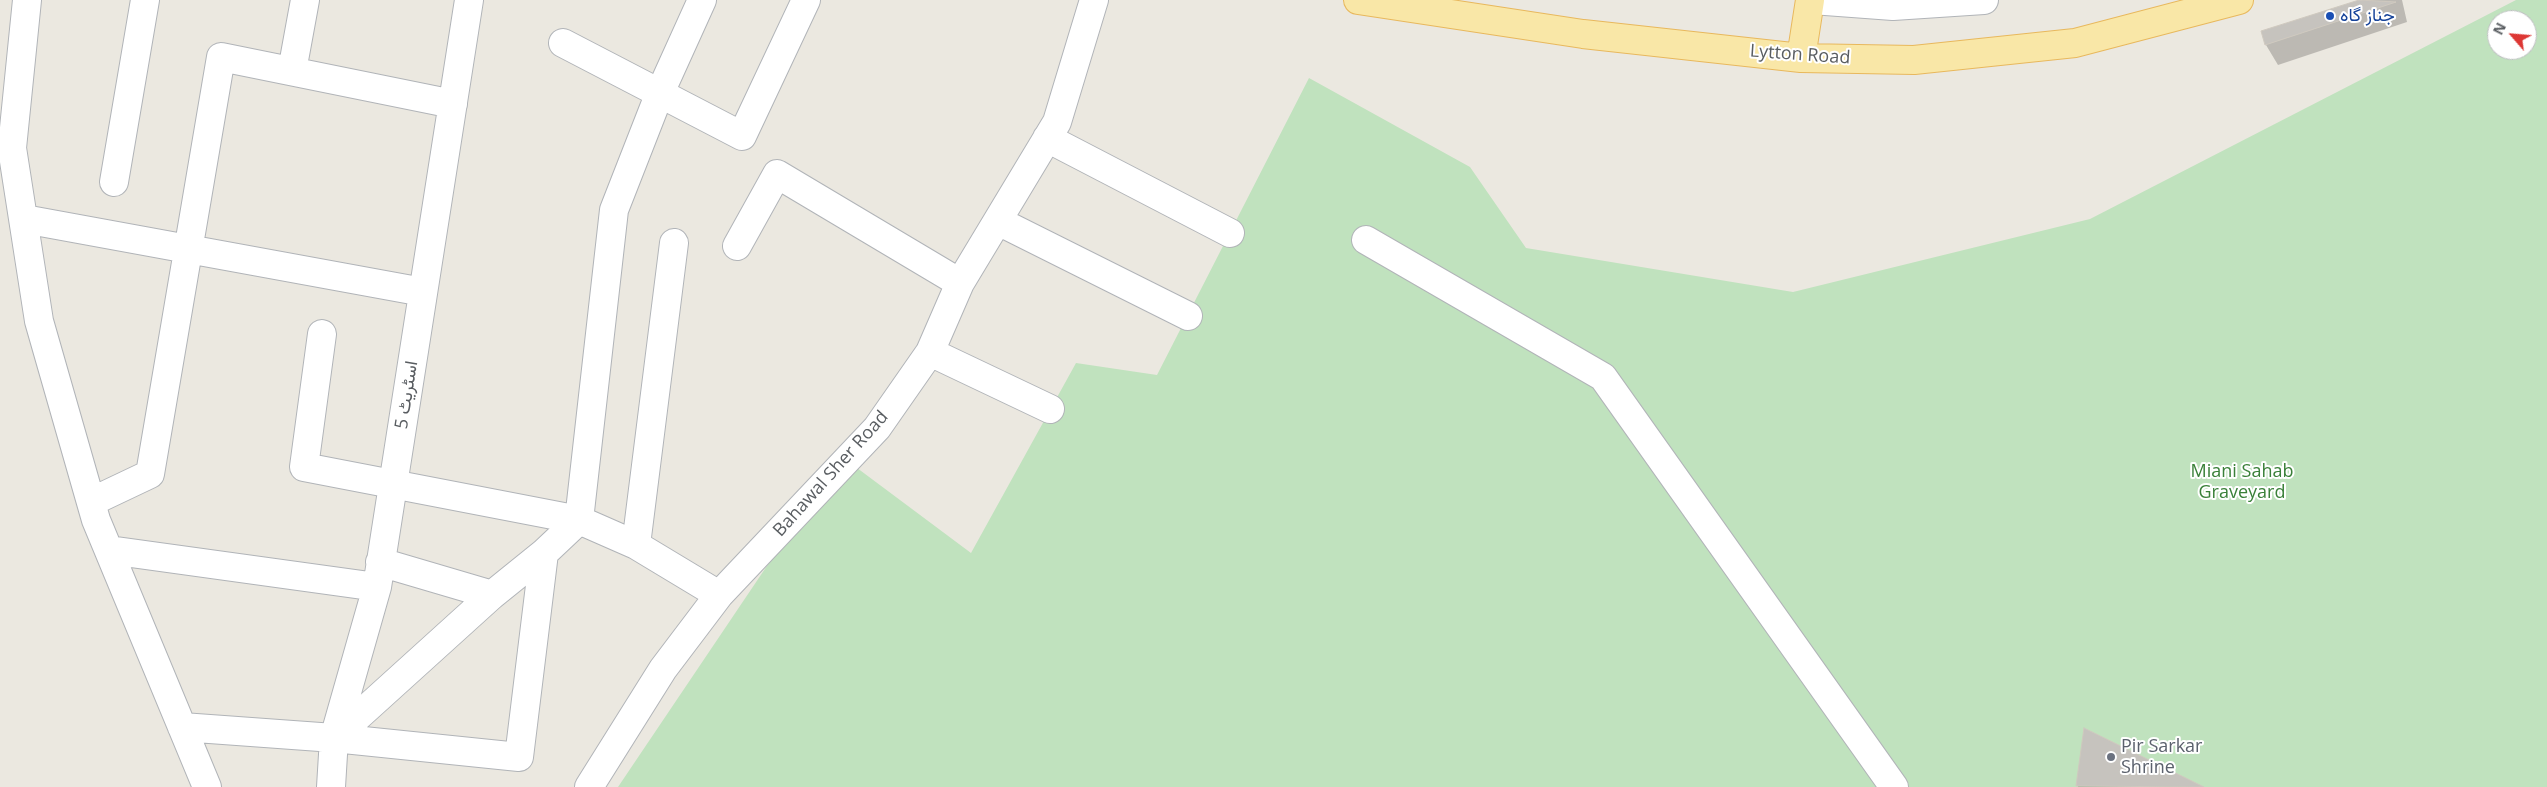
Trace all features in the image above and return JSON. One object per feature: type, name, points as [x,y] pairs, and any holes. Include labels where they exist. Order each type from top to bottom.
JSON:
[{"type":"main road","name":"Lytton Road","points":[[1358,0],[1583,34],[1801,58],[1914,60],[2075,43],[2239,0]]},
{"type":"main road","points":[[1801,58],[1811,0]]},
{"type":"street","points":[[27,0],[12,148],[39,321],[91,502],[207,787]]},
{"type":"street","points":[[114,182],[145,0]]},
{"type":"street","points":[[292,71],[305,0]]},
{"type":"street","name":"اسٹریٹ 5","points":[[331,787],[334,738],[379,574],[469,0]]},
{"type":"street","points":[[334,738],[492,595],[544,553],[579,520],[614,210],[659,94],[702,0]]},
{"type":"street","points":[[562,43],[742,136],[806,0]]},
{"type":"street","name":"Bahawal Sher Road","points":[[588,787],[663,669],[719,595],[877,428],[930,352],[960,282],[1057,122],[1094,0]]},
{"type":"street","points":[[1811,0],[1893,6],[1984,0]]},
{"type":"street","points":[[91,502],[150,474],[220,56],[453,104]]},
{"type":"street","points":[[1047,138],[1230,233]]},
{"type":"street","points":[[737,246],[777,174],[960,282]]},
{"type":"street","points":[[24,218],[188,250],[423,292]]},
{"type":"street","points":[[998,220],[1188,316]]},
{"type":"street","points":[[1366,240],[1603,377],[1894,787]]},
{"type":"street","points":[[636,545],[674,243]]},
{"type":"street","points":[[322,334],[304,468],[579,520],[636,545],[719,595]]},
{"type":"street","points":[[930,352],[1050,410]]},
{"type":"street","points":[[109,550],[379,574],[492,595]]},
{"type":"street","points":[[182,727],[334,738],[519,757],[544,553]]},
{"type":"green space","name":"Miani Sahab Graveyard","points":[[2516,0],[2547,0],[2547,787],[618,787],[841,456],[971,553],[1076,363],[1157,375],[1309,78],[1470,167],[1526,248],[1793,292],[2090,219],[2487,15],[2487,60],[2537,60],[2537,10],[2497,10]]},
{"type":"building","name":"جناز گاہ","points":[[2359,0],[2396,2],[2265,45],[2261,31]]},
{"type":"building","name":"Pir Sarkar Shrine","points":[[2084,728],[2204,787],[2076,786]]},
{"type":"place","name":"جناز گاہ","points":[[2330,16]]},
{"type":"place","name":"Pir Sarkar Shrine","points":[[2111,757]]}]
